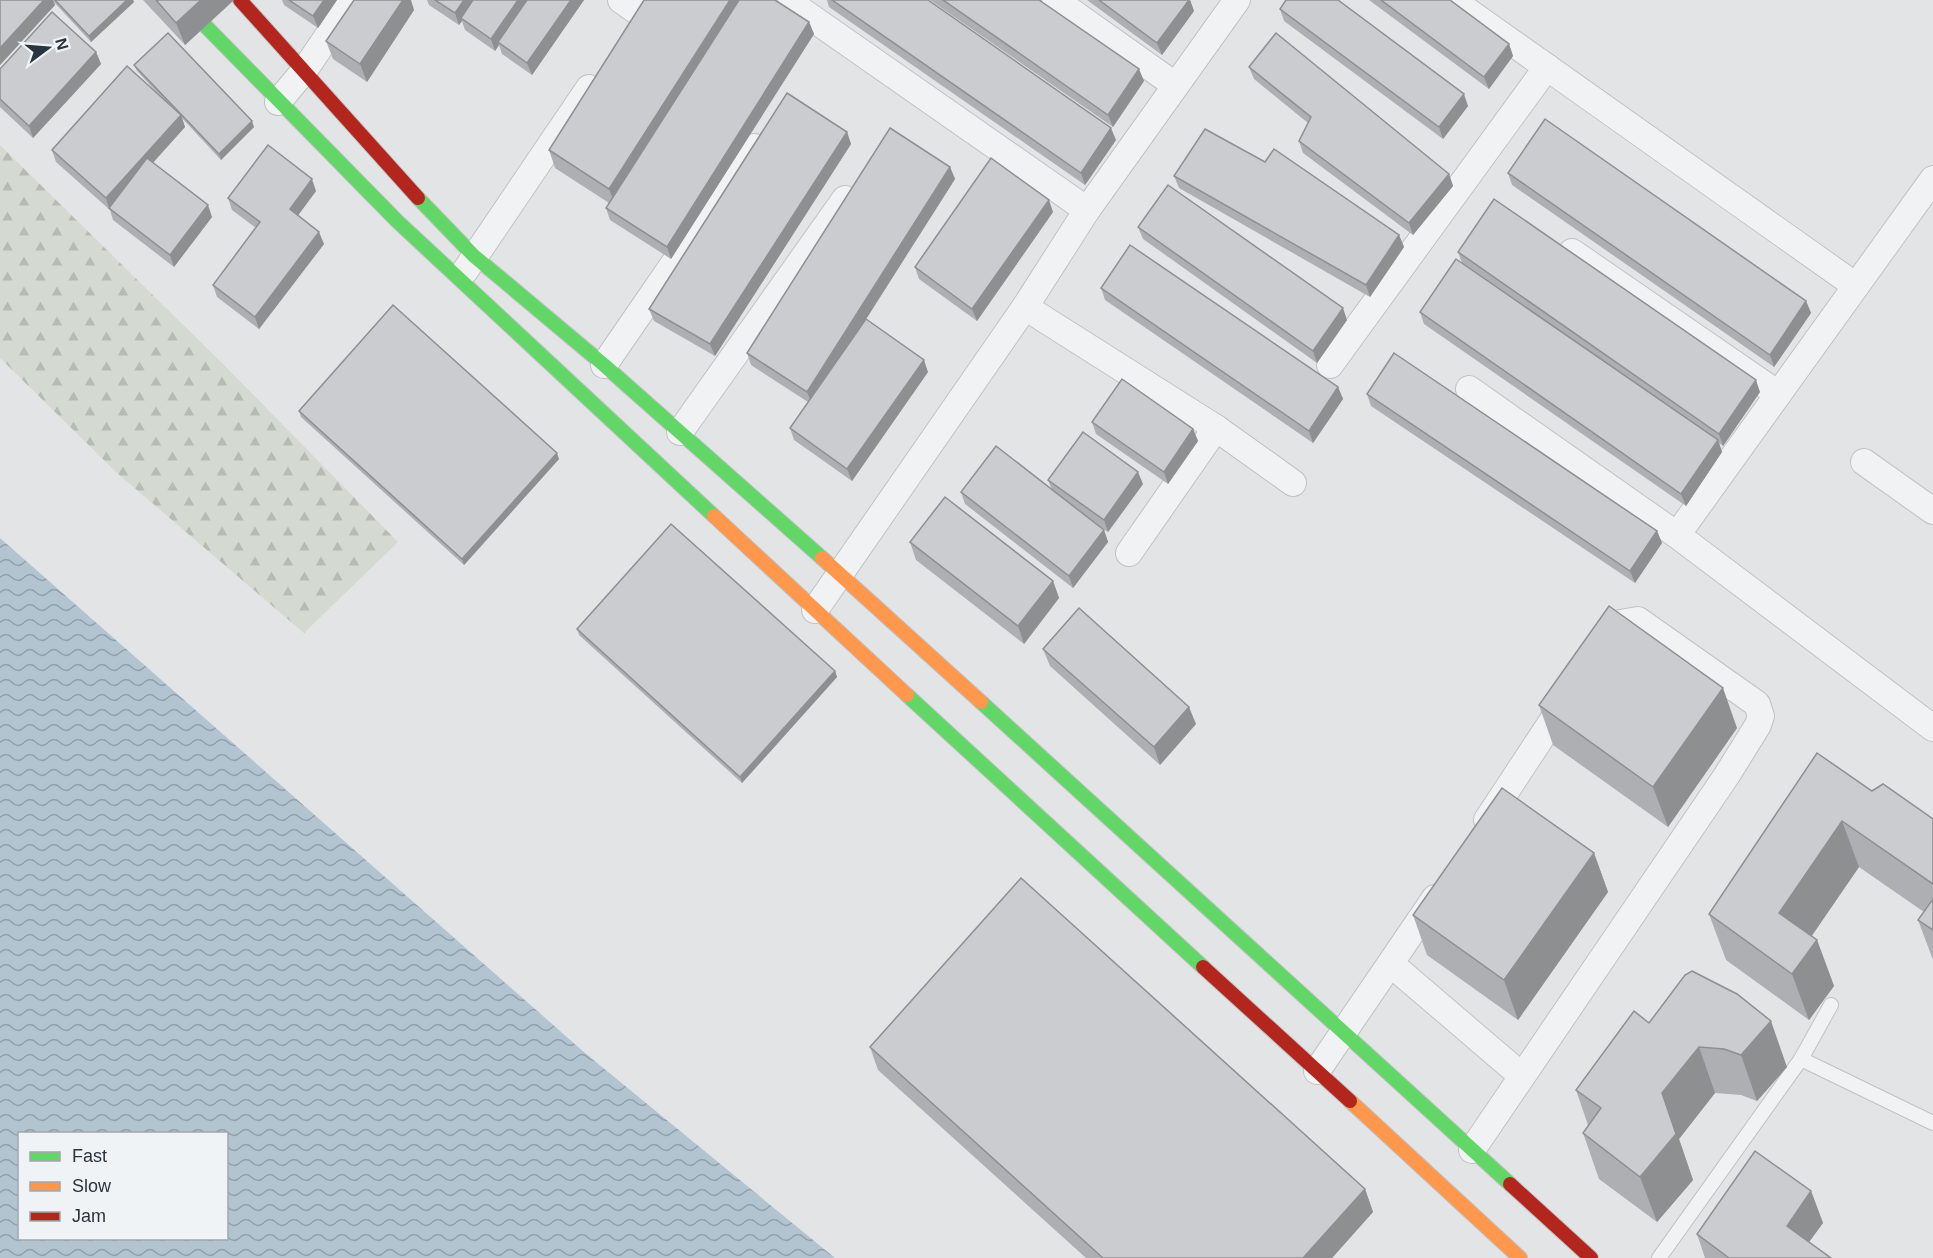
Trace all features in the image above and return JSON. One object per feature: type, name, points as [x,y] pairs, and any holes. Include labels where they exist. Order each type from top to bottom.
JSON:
[{"type":"street","points":[[180,0],[397,221],[814,610],[908,689],[1520,1258]]},
{"type":"street","points":[[240,0],[425,206],[474,256],[604,365],[840,574],[929,662],[1345,1034],[1591,1258]]},
{"type":"street","points":[[278,102],[304,71],[352,0]]},
{"type":"street","points":[[792,0],[802,10],[1087,210]]},
{"type":"street","points":[[1055,0],[1175,86]]},
{"type":"street","points":[[814,610],[1025,307],[1087,210],[1238,0]]},
{"type":"street","points":[[1452,0],[1856,286]]},
{"type":"street","points":[[1330,366],[1547,67]]},
{"type":"street","points":[[460,279],[601,72]]},
{"type":"street","points":[[604,365],[766,130]]},
{"type":"street","points":[[1677,535],[1933,179]]},
{"type":"street","points":[[680,432],[845,199]]},
{"type":"street","points":[[1572,252],[1778,394]]},
{"type":"street","points":[[1025,307],[1216,428],[1293,483]]},
{"type":"street","points":[[1469,389],[1677,535],[1933,728]]},
{"type":"street","points":[[1129,553],[1216,428]]},
{"type":"street","points":[[1864,462],[1933,511]]},
{"type":"street","points":[[1472,1150],[1727,776],[1758,725],[1761,716],[1756,704],[1638,620],[1620,623],[1476,836]]},
{"type":"street","points":[[1317,1071],[1345,1034],[1449,876]]},
{"type":"street","points":[[1391,964],[1522,1076]]},
{"type":"lane","points":[[1659,1258],[1801,1059],[1830,1005]]},
{"type":"lane","points":[[1801,1059],[1933,1123]]},
{"type":"green space","points":[[0,145],[223,364],[398,542],[304,633],[117,473],[0,358]]},
{"type":"water","points":[[0,538],[585,1053],[835,1258],[0,1258]]},
{"type":"building","points":[[0,0],[44,0],[0,48]]},
{"type":"building","points":[[55,0],[127,0],[89,36]]},
{"type":"building","points":[[156,0],[201,0],[176,23]]},
{"type":"building","points":[[289,0],[324,0],[313,16]]},
{"type":"building","points":[[354,0],[403,0],[360,64],[326,41]]},
{"type":"building","points":[[435,0],[464,0],[455,13]]},
{"type":"building","points":[[473,0],[518,0],[491,39],[461,18]]},
{"type":"building","points":[[527,0],[571,0],[527,63],[498,42]]},
{"type":"building","points":[[644,0],[730,0],[609,189],[549,150]]},
{"type":"building","points":[[739,0],[775,0],[809,22],[667,247],[606,208]]},
{"type":"building","points":[[832,0],[928,0],[1111,128],[1081,173]]},
{"type":"building","points":[[943,0],[1039,0],[1139,69],[1108,115]]},
{"type":"building","points":[[1099,0],[1189,0],[1157,43]]},
{"type":"building","points":[[1286,0],[1338,0],[1464,94],[1439,127],[1280,9]]},
{"type":"building","points":[[1381,0],[1450,0],[1509,44],[1484,77]]},
{"type":"building","points":[[52,12],[96,52],[29,126],[0,99],[0,69]]},
{"type":"building","points":[[168,33],[252,121],[219,154],[134,65]]},
{"type":"building","points":[[1276,33],[1449,174],[1409,223],[1299,141],[1311,117],[1249,67]]},
{"type":"building","points":[[127,66],[181,115],[106,198],[52,150]]},
{"type":"building","points":[[787,93],[847,132],[710,344],[649,309]]},
{"type":"building","points":[[1545,119],[1806,301],[1770,355],[1508,173]]},
{"type":"building","points":[[890,128],[950,167],[807,392],[747,353]]},
{"type":"building","points":[[1205,129],[1265,162],[1274,149],[1399,235],[1366,285],[1174,176]]},
{"type":"building","points":[[268,145],[312,179],[290,209],[319,232],[255,317],[213,285],[260,222],[228,198]]},
{"type":"building","points":[[147,158],[208,205],[170,255],[109,208]]},
{"type":"building","points":[[991,158],[1049,200],[972,309],[915,267]]},
{"type":"building","points":[[1168,185],[1343,308],[1313,351],[1138,227]]},
{"type":"building","points":[[1494,199],[1756,380],[1719,434],[1458,252]]},
{"type":"building","points":[[1130,245],[1338,387],[1309,431],[1101,288]]},
{"type":"building","points":[[1456,259],[1718,440],[1681,494],[1420,312]]},
{"type":"building","points":[[393,305],[557,453],[462,559],[299,411]]},
{"type":"building","points":[[866,319],[924,360],[847,469],[790,428]]},
{"type":"building","points":[[1394,353],[1657,531],[1630,571],[1367,394]]},
{"type":"building","points":[[1122,379],[1193,429],[1164,472],[1092,422]]},
{"type":"building","points":[[1083,432],[1138,472],[1104,520],[1048,480]]},
{"type":"building","points":[[996,446],[1104,530],[1069,576],[961,492]]},
{"type":"building","points":[[945,497],[1053,581],[1018,626],[910,542]]},
{"type":"building","points":[[671,524],[835,671],[740,777],[577,629]]},
{"type":"building","points":[[1609,606],[1723,688],[1653,787],[1539,705]]},
{"type":"building","points":[[1079,608],[1189,707],[1154,747],[1043,649]]},
{"type":"building","points":[[1817,753],[1872,791],[1883,784],[1933,819],[1933,884],[1842,821],[1779,913],[1817,940],[1792,974],[1709,914]]},
{"type":"building","points":[[1502,788],[1594,853],[1504,980],[1413,915]]},
{"type":"building","points":[[1021,878],[1365,1189],[1303,1258],[1103,1258],[870,1047]]},
{"type":"building","points":[[1933,899],[1933,930],[1918,920]]},
{"type":"building","points":[[1692,971],[1737,994],[1771,1021],[1741,1055],[1724,1049],[1699,1047],[1662,1093],[1676,1134],[1640,1177],[1583,1133],[1601,1108],[1576,1090],[1634,1011],[1649,1023],[1685,975]]},
{"type":"building","points":[[1755,1151],[1811,1191],[1787,1226],[1831,1258],[1729,1258],[1697,1234]]},
{"type":"traffic: fast","points":[[180,0],[397,221],[714,516]]},
{"type":"traffic: fast","points":[[418,198],[474,256],[604,365],[822,558]]},
{"type":"traffic: fast","points":[[907,695],[1203,967]]},
{"type":"traffic: fast","points":[[981,702],[1510,1184]]},
{"type":"traffic: slow","points":[[714,516],[907,695]]},
{"type":"traffic: slow","points":[[822,558],[981,702]]},
{"type":"traffic: slow","points":[[1350,1101],[1520,1258]]},
{"type":"traffic: jam","points":[[240,0],[418,198]]},
{"type":"traffic: jam","points":[[1203,967],[1350,1101]]},
{"type":"traffic: jam","points":[[1510,1184],[1591,1258]]}]
